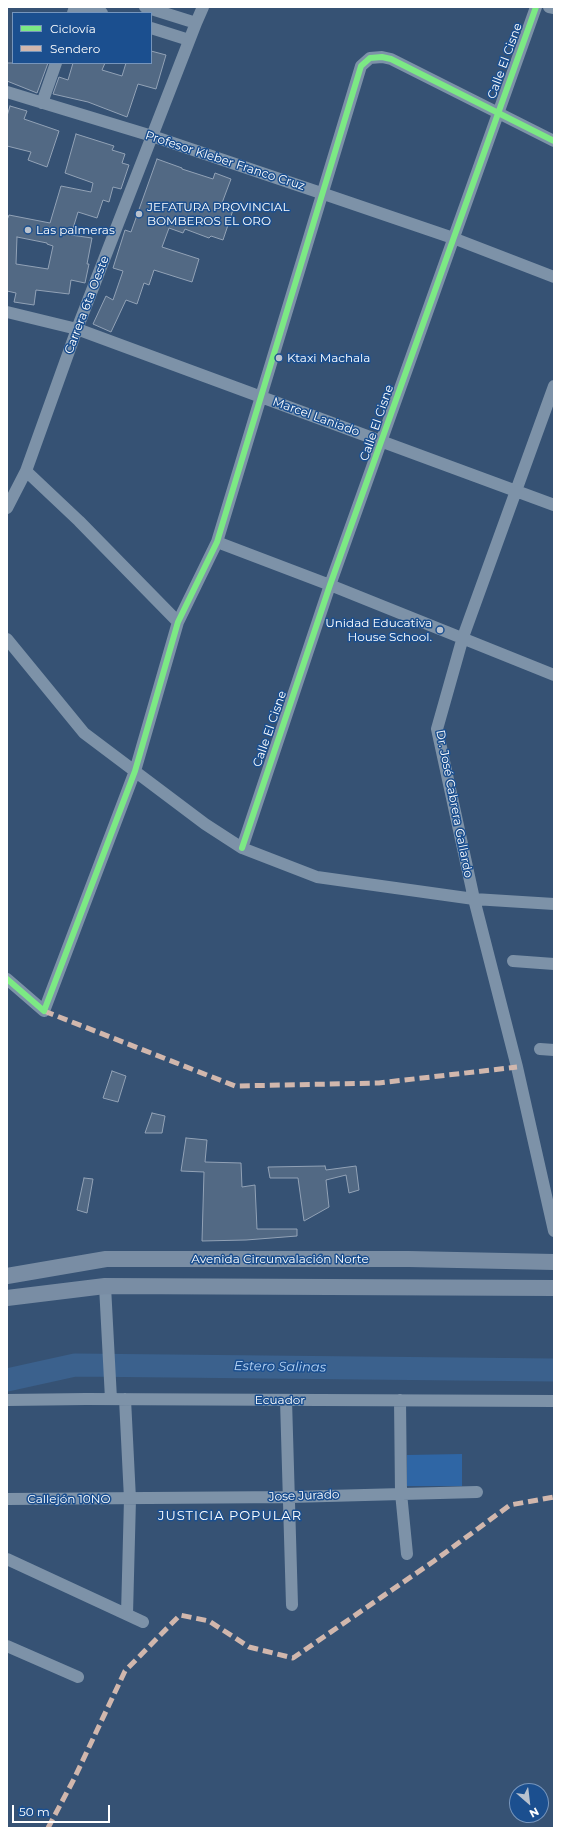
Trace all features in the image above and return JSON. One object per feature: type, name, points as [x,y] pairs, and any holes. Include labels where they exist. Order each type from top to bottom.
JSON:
[{"type":"main road","name":"Avenida Circunvalación Norte","points":[[7,1276],[106,1259],[393,1259],[554,1262]]},
{"type":"main road","points":[[524,1288],[526,1261]]},
{"type":"main road","points":[[7,1298],[106,1286],[554,1288]]},
{"type":"street","points":[[82,7],[99,12]]},
{"type":"street","points":[[145,7],[196,23]]},
{"type":"street","name":"Carrera 6ta Oeste","points":[[7,508],[26,471],[77,329],[203,7]]},
{"type":"street","name":"Calle El Cisne","points":[[242,848],[330,585],[382,443],[453,238],[536,7]]},
{"type":"street","points":[[549,7],[554,8]]},
{"type":"street","points":[[152,28],[189,40]]},
{"type":"street","points":[[7,979],[44,1011],[135,770],[178,622],[217,542],[324,194],[361,66],[370,58],[382,57],[391,60],[554,141]]},
{"type":"street","points":[[42,103],[56,64]]},
{"type":"street","name":"Profesor Kleber Franco Cruz","points":[[7,92],[152,136],[324,194],[453,238],[554,277]]},
{"type":"street","name":"Marcel Laniado","points":[[7,312],[77,329],[351,429],[382,443],[554,505]]},
{"type":"street","name":"Dr. José Cabrera Gallardo","points":[[554,386],[463,637],[437,729],[474,899],[517,1067],[554,1231]]},
{"type":"street","points":[[26,471],[79,521],[178,622]]},
{"type":"street","points":[[217,542],[463,637],[554,675]]},
{"type":"street","points":[[7,640],[84,733],[205,824],[242,848],[317,877],[474,899],[554,904]]},
{"type":"street","points":[[513,961],[554,964]]},
{"type":"street","points":[[540,1049],[554,1050]]},
{"type":"street","points":[[106,1286],[111,1393]]},
{"type":"street","name":"Ecuador","points":[[7,1400],[111,1393],[125,1399],[554,1401]]},
{"type":"street","points":[[125,1399],[130,1499],[127,1614]]},
{"type":"street","points":[[286,1400],[292,1605]]},
{"type":"street","points":[[400,1400],[401,1493],[407,1554]]},
{"type":"street","name":"Jose Jurado","points":[[130,1499],[290,1497],[477,1492]]},
{"type":"street","name":"Callejón 10NO","points":[[7,1500],[130,1499]]},
{"type":"street","points":[[7,1559],[143,1622]]},
{"type":"street","points":[[7,1646],[78,1677]]},
{"type":"shaded area","points":[[462,1454],[462,1486],[407,1486],[407,1455]]},
{"type":"building","points":[[152,51],[166,55],[156,89],[138,84],[127,117],[88,102],[53,94],[59,77],[68,80],[73,64],[105,64],[102,70],[122,76],[126,64],[152,64]]},
{"type":"building","points":[[7,63],[48,64],[37,93],[7,81]]},
{"type":"building","points":[[10,106],[27,111],[24,119],[59,131],[47,167],[28,160],[31,152],[7,146],[7,116]]},
{"type":"building","points":[[76,134],[114,146],[112,150],[125,154],[122,163],[129,165],[121,189],[113,187],[109,202],[103,200],[97,218],[78,212],[71,235],[92,238],[85,283],[71,280],[69,294],[36,290],[34,305],[14,302],[16,293],[7,291],[7,220],[9,215],[50,223],[61,186],[91,192],[93,183],[65,173]],"holes":[[[17,237],[47,243],[53,246],[48,269],[16,264]]]},
{"type":"building","points":[[157,159],[213,179],[215,173],[231,179],[222,203],[234,207],[223,240],[211,236],[209,238],[185,229],[183,233],[169,228],[162,247],[199,259],[192,282],[154,270],[149,285],[144,283],[137,304],[126,300],[111,332],[93,324],[106,296],[113,300],[123,271],[113,268],[125,230],[131,232]]},
{"type":"building","points":[[112,1071],[126,1076],[118,1102],[103,1098]]},
{"type":"building","points":[[152,1113],[165,1116],[162,1133],[145,1133]]},
{"type":"building","points":[[186,1138],[207,1140],[205,1162],[241,1163],[242,1187],[255,1185],[257,1229],[297,1229],[297,1236],[246,1240],[202,1241],[204,1172],[181,1171]]},
{"type":"building","points":[[325,1166],[326,1170],[356,1166],[359,1190],[349,1193],[346,1175],[326,1180],[329,1207],[304,1221],[298,1178],[270,1178],[268,1167]]},
{"type":"building","points":[[84,1178],[93,1179],[87,1213],[77,1210]]},
{"type":"waterway","name":"Estero Salinas","points":[[7,1380],[75,1365],[554,1370]]},
{"type":"marked path","points":[[44,1011],[235,1086],[379,1083],[517,1067]]},
{"type":"marked path","points":[[48,1828],[74,1779],[125,1671],[180,1615],[209,1621],[249,1647],[293,1658],[434,1561],[510,1505],[554,1497]]},
{"type":"cycle path","points":[[242,848],[330,585],[536,7]]},
{"type":"cycle path","points":[[7,979],[44,1011],[135,771],[178,622],[217,542],[361,66],[370,58],[382,57],[391,59],[554,141]]},
{"type":"place","name":"JEFATURA PROVINCIAL BOMBEROS EL ORO","points":[[139,214]]},
{"type":"place","name":"Las palmeras","points":[[28,230]]},
{"type":"place","name":"Ktaxi Machala","points":[[279,358]]},
{"type":"place","name":"Unidad Educativa House School.","points":[[440,630]]},
{"type":"district","name":"JUSTICIA POPULAR","points":[[230,1516]]}]
